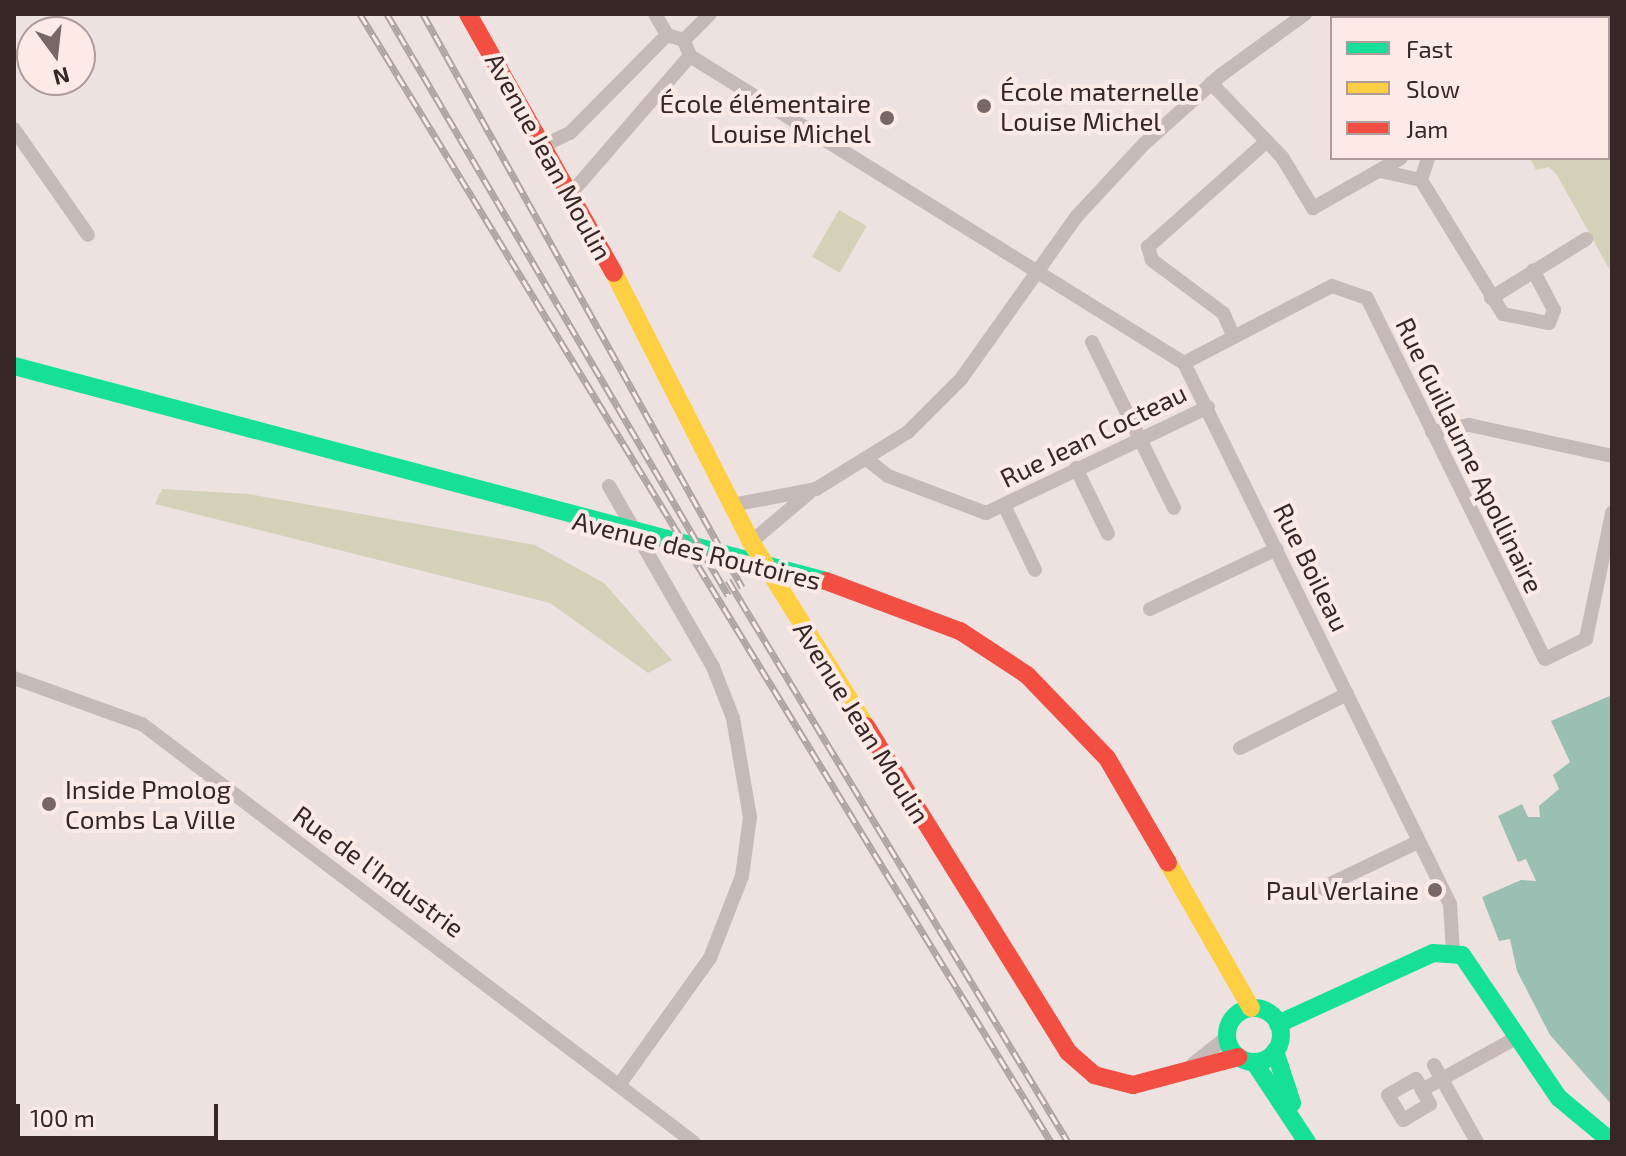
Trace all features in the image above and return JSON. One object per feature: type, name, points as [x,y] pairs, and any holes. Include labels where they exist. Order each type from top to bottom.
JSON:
[{"type":"street","name":"Avenue Jean Moulin","points":[[468,14],[573,191],[751,542],[1075,1060],[1094,1075],[1133,1085],[1189,1068],[1246,1059]]},
{"type":"street","points":[[655,14],[667,35],[684,40]]},
{"type":"street","points":[[684,40],[710,14]]},
{"type":"street","points":[[751,542],[816,489],[868,460],[961,379],[1038,268],[1144,144],[1211,83],[1305,14]]},
{"type":"street","points":[[547,144],[570,133],[667,35]]},
{"type":"street","points":[[573,191],[690,56],[684,40]]},
{"type":"street","name":"Rue Boileau","points":[[690,56],[1038,268],[1184,363],[1455,918],[1453,953]]},
{"type":"street","points":[[1211,83],[1267,141],[1313,208],[1398,160]]},
{"type":"street","points":[[14,129],[88,235]]},
{"type":"street","points":[[1233,335],[1223,313],[1152,260],[1148,247],[1267,141]]},
{"type":"street","points":[[1421,180],[1427,160]]},
{"type":"street","points":[[1380,171],[1421,180],[1503,314],[1549,323],[1554,310],[1533,270]]},
{"type":"street","points":[[1491,298],[1586,239]]},
{"type":"street","name":"Rue Guillaume Apollinaire","points":[[1184,363],[1332,286],[1360,293],[1545,659],[1586,639],[1612,513]]},
{"type":"street","points":[[1092,342],[1174,508]]},
{"type":"street","name":"Avenue des Routoires","points":[[14,366],[574,520],[841,585],[960,631],[1065,710],[1137,802],[1220,965],[1251,1008],[1278,1024],[1275,1051],[1297,1123],[1307,1142]]},
{"type":"street","name":"Rue Jean Cocteau","points":[[868,460],[888,476],[986,513],[1208,407]]},
{"type":"street","points":[[1432,432],[1469,425],[1612,456]]},
{"type":"street","points":[[1076,468],[1108,534]]},
{"type":"street","points":[[609,486],[728,705],[749,800],[749,842],[742,876],[707,964],[622,1081]]},
{"type":"street","points":[[732,505],[816,489]]},
{"type":"street","points":[[1004,505],[1035,570]]},
{"type":"street","points":[[1150,609],[1277,549]]},
{"type":"street","name":"Rue de l'Industrie","points":[[14,678],[142,724],[622,1081],[693,1142]]},
{"type":"street","points":[[1240,748],[1347,694]]},
{"type":"street","points":[[1309,894],[1418,842]]},
{"type":"street","points":[[1278,1024],[1433,953],[1453,953],[1477,970],[1516,1038],[1559,1098],[1612,1142]]},
{"type":"street","name":"Avenue des Routoires","points":[[1220,965],[1228,1031],[1246,1059],[1297,1123]]},
{"type":"street","points":[[1189,1068],[1251,1008]]},
{"type":"street","points":[[1422,1090],[1516,1038]]},
{"type":"street","points":[[1246,1059],[1275,1051]]},
{"type":"street","points":[[1434,1065],[1477,1142]]},
{"type":"shaded area","points":[[1610,113],[1612,115],[1612,274],[1557,175],[1549,167],[1536,170],[1531,160],[1610,160]]},
{"type":"shaded area","points":[[839,210],[867,226],[840,273],[812,257]]},
{"type":"shaded area","points":[[162,489],[249,494],[535,545],[604,583],[672,660],[648,673],[550,603],[155,504]]},
{"type":"shaded area","points":[[1612,695],[1612,1105],[1550,1035],[1517,971],[1510,939],[1499,941],[1482,897],[1521,880],[1536,881],[1526,859],[1518,862],[1498,816],[1522,804],[1528,817],[1540,817],[1539,806],[1559,789],[1553,775],[1570,762],[1551,721]]},
{"type":"railway","points":[[360,14],[1051,1142]]},
{"type":"railway","points":[[387,14],[728,595]]},
{"type":"railway","points":[[423,14],[742,587]]},
{"type":"railway","points":[[728,580],[1068,1142]]},
{"type":"traffic: fast","points":[[14,366],[826,581]]},
{"type":"traffic: fast","points":[[1278,1024],[1433,953],[1462,955],[1559,1098],[1612,1142]]},
{"type":"traffic: fast","points":[[1254,1008],[1273,1016],[1281,1035],[1273,1054],[1254,1062],[1235,1054],[1227,1035],[1235,1016],[1254,1008]]},
{"type":"traffic: fast","points":[[1275,1051],[1292,1103]]},
{"type":"traffic: fast","points":[[1254,1062],[1307,1142]]},
{"type":"traffic: slow","points":[[614,273],[751,542],[866,726]]},
{"type":"traffic: slow","points":[[1168,863],[1251,1008]]},
{"type":"traffic: jam","points":[[468,14],[614,273]]},
{"type":"traffic: jam","points":[[826,581],[960,631],[1027,675],[1107,758],[1168,863]]},
{"type":"traffic: jam","points":[[866,726],[1068,1052],[1094,1075],[1133,1085],[1238,1057]]},
{"type":"place","name":"École maternelle Louise Michel","points":[[984,106]]},
{"type":"place","name":"École élémentaire Louise Michel","points":[[887,118]]},
{"type":"place","name":"Inside Pmolog Combs La Ville","points":[[49,804]]},
{"type":"place","name":"Paul Verlaine","points":[[1435,890]]}]
